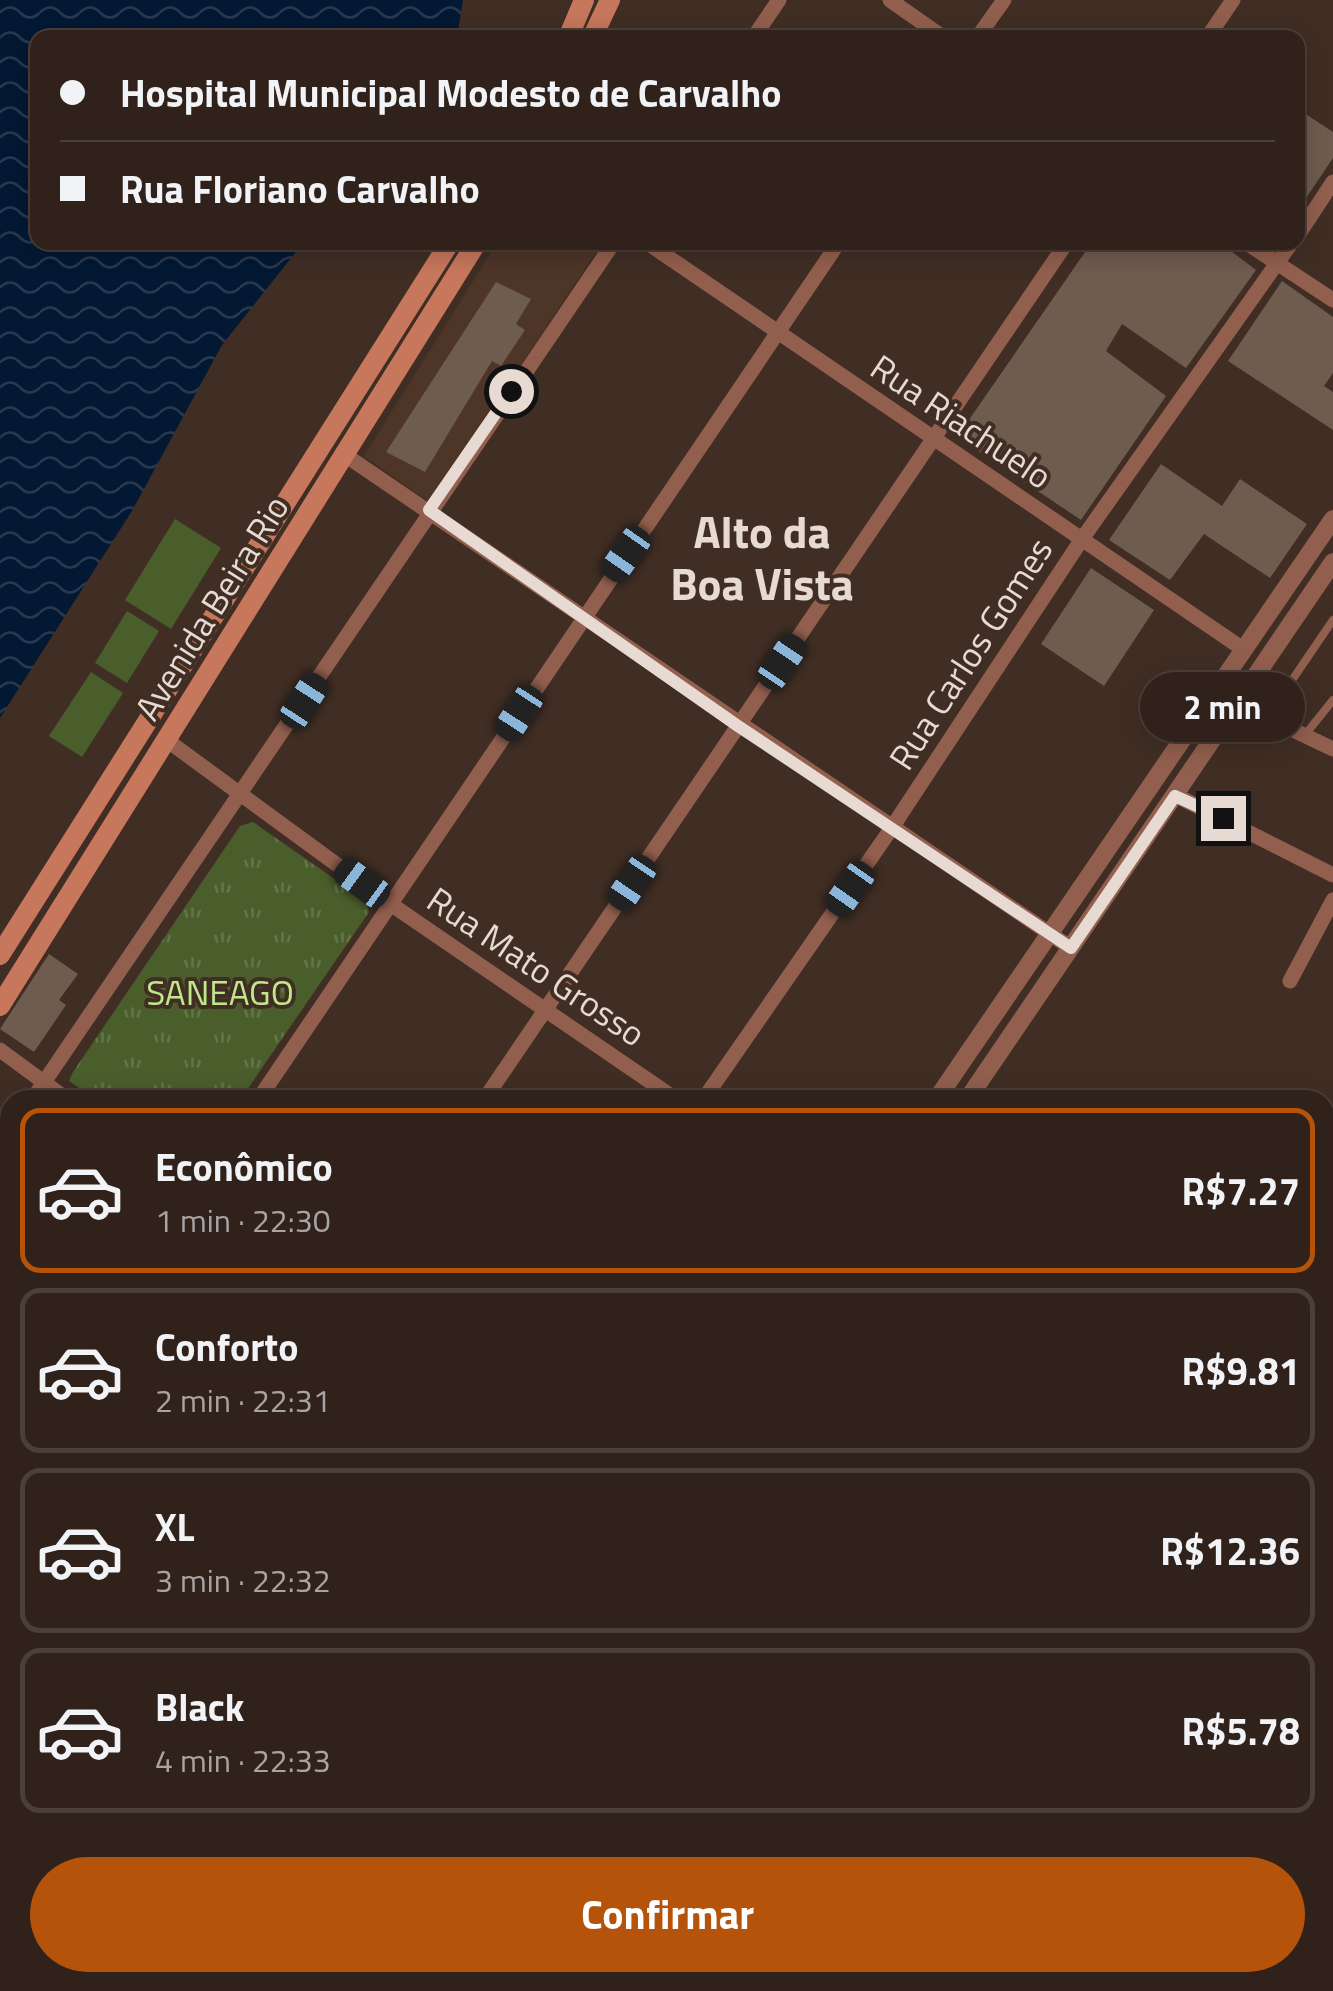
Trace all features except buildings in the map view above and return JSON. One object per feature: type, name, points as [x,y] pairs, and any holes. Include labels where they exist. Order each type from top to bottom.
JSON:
[{"type":"main road","points":[[571,30],[584,0]]},
{"type":"main road","points":[[596,30],[610,0]]},
{"type":"main road","name":"Avenida Beira Rio","points":[[0,955],[445,250]]},
{"type":"main road","name":"Avenida Beira Rio","points":[[0,1006],[472,250]]},
{"type":"street","points":[[758,30],[779,0]]},
{"type":"street","points":[[890,0],[933,30]]},
{"type":"street","points":[[983,30],[1004,0]]},
{"type":"street","points":[[1212,30],[1233,0]]},
{"type":"street","points":[[1305,224],[1333,182]]},
{"type":"street","points":[[38,1090],[608,250]]},
{"type":"street","name":"Rua Riachuelo","points":[[658,250],[932,441],[1243,649]]},
{"type":"street","points":[[265,1090],[834,250]]},
{"type":"street","points":[[491,1090],[1061,250]]},
{"type":"street","points":[[1257,250],[1333,300]]},
{"type":"street","name":"Rua Carlos Gomes","points":[[710,1090],[891,828],[1082,540],[1287,250]]},
{"type":"street","points":[[345,455],[738,726],[1071,948]]},
{"type":"street","points":[[943,1090],[1333,519]]},
{"type":"street","points":[[974,1090],[1333,562]]},
{"type":"street","points":[[1214,692],[1333,750]]},
{"type":"street","name":"Rua Mato Grosso","points":[[168,741],[392,905],[663,1090]]},
{"type":"street","points":[[1144,795],[1170,802],[1333,875]]},
{"type":"street","points":[[1290,981],[1333,900]]},
{"type":"street","points":[[0,1050],[54,1090]]},
{"type":"lane","points":[[1284,692],[1333,620]]},
{"type":"lane","points":[[1304,736],[1333,700]]},
{"type":"shaded area","points":[[493,250],[597,250],[429,502],[364,456]]},
{"type":"green space","points":[[175,519],[221,548],[171,629],[125,600]]},
{"type":"green space","points":[[127,611],[159,631],[127,683],[95,663]]},
{"type":"green space","points":[[91,672],[123,693],[82,757],[49,736]]},
{"type":"green space","name":"SANEAGO","points":[[253,822],[366,901],[369,912],[247,1090],[82,1090],[69,1081],[73,1072],[240,826]]},
{"type":"water","points":[[0,0],[463,0],[458,30],[30,30],[30,250],[297,250],[222,345],[132,511],[0,718]]},
{"type":"district","name":"Alto da Boa Vista","points":[[762,558]]},
{"type":"route","points":[[511,391],[429,510],[738,726],[1071,948],[1175,796],[1223,818]]}]
